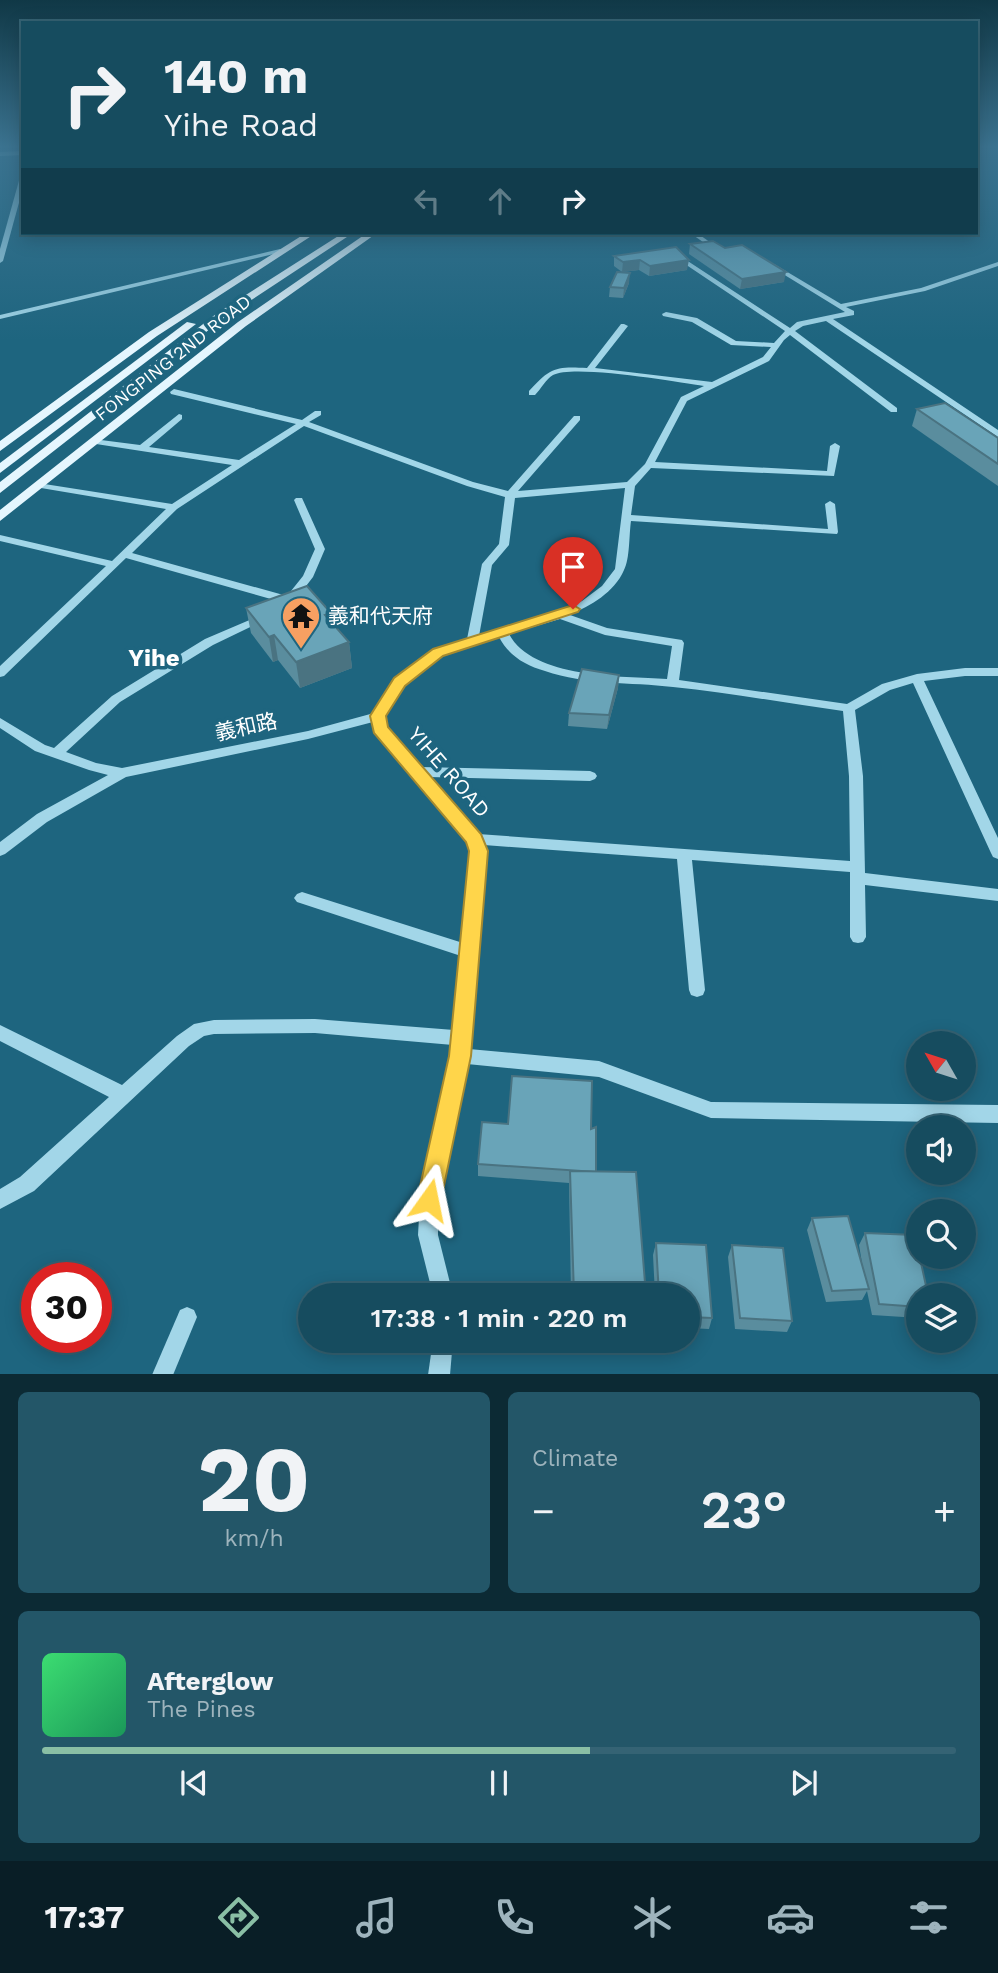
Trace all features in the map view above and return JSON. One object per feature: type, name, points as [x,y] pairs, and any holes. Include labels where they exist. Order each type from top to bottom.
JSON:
[{"type":"main road","name":"FONGPING 2ND ROAD","points":[[0,447],[153,334],[308,235]]},
{"type":"main road","points":[[0,469],[168,340],[329,235]]},
{"type":"main road","points":[[0,489],[220,316],[346,235]]},
{"type":"main road","name":"FONGPING 2ND ROAD","points":[[0,517],[242,324],[370,235]]},
{"type":"street","points":[[0,261],[13,212]]},
{"type":"street","points":[[696,235],[718,250],[729,251]]},
{"type":"street","points":[[0,317],[280,251]]},
{"type":"street","points":[[671,253],[790,331],[894,410]]},
{"type":"street","points":[[378,716],[400,682],[415,667],[438,652],[560,615],[586,603],[607,588],[620,569],[630,485],[649,465],[684,399],[766,359],[776,345],[800,324],[851,313],[762,259]]},
{"type":"street","points":[[840,306],[923,290],[998,264]]},
{"type":"street","points":[[666,314],[694,320],[734,343],[776,345]]},
{"type":"street","points":[[827,318],[998,434]]},
{"type":"street","points":[[589,370],[624,326]]},
{"type":"street","points":[[532,393],[552,372],[589,370],[710,384]]},
{"type":"street","points":[[174,391],[301,422],[470,484],[510,495],[630,485]]},
{"type":"street","points":[[0,673],[174,507],[318,413]]},
{"type":"street","points":[[142,448],[179,418]]},
{"type":"street","points":[[474,639],[487,565],[504,545],[510,495],[577,418]]},
{"type":"street","points":[[96,441],[238,463]]},
{"type":"street","points":[[649,465],[831,474],[835,446]]},
{"type":"street","points":[[41,485],[174,507]]},
{"type":"street","points":[[56,754],[116,699],[209,642],[256,621],[290,600],[309,577],[320,549],[299,500]]},
{"type":"street","points":[[625,518],[834,532],[830,504]]},
{"type":"street","points":[[0,538],[113,564]]},
{"type":"street","points":[[123,554],[290,600]]},
{"type":"street","points":[[560,615],[604,631],[678,643],[672,683]]},
{"type":"street","points":[[502,632],[505,645],[519,658],[549,669],[849,708],[886,687],[917,678],[965,672],[998,672]]},
{"type":"street","points":[[917,678],[998,852]]},
{"type":"street","points":[[849,708],[856,776],[858,937]]},
{"type":"street","name":"YIHE ROAD","points":[[378,716],[380,729],[474,839],[479,851],[460,1056],[429,1200],[428,1235],[440,1283]]},
{"type":"street","name":"義和路","points":[[122,774],[308,735],[378,716]]},
{"type":"street","points":[[0,722],[40,748],[122,774]]},
{"type":"street","points":[[417,772],[590,776]]},
{"type":"street","points":[[0,850],[42,818],[122,774]]},
{"type":"street","points":[[474,839],[684,853],[858,872],[998,895]]},
{"type":"street","points":[[684,853],[697,990]]},
{"type":"street","points":[[302,898],[471,952]]},
{"type":"street","points":[[0,1200],[27,1184],[122,1095],[200,1029],[315,1026],[462,1038]]},
{"type":"street","points":[[0,1033],[122,1095]]},
{"type":"street","points":[[460,1056],[599,1069],[712,1110],[998,1114]]},
{"type":"street","points":[[162,1374],[187,1317]]},
{"type":"street","points":[[439,1374],[441,1353]]},
{"type":"building","points":[[713,241],[725,248],[742,245],[786,272],[742,279],[690,244]]},
{"type":"building","points":[[676,247],[689,260],[650,266],[640,260],[623,262],[614,256]]},
{"type":"building","points":[[617,272],[630,273],[624,288],[610,287]]},
{"type":"building","points":[[945,403],[998,438],[998,464],[917,409]]},
{"type":"building","points":[[307,586],[331,613],[325,615],[349,642],[296,662],[274,635],[269,637],[246,608]]},
{"type":"building","points":[[582,669],[619,675],[609,715],[569,713]]},
{"type":"building","points":[[512,1076],[592,1081],[591,1129],[596,1127],[596,1172],[478,1164],[482,1122],[508,1124]]},
{"type":"building","points":[[570,1171],[636,1172],[645,1283],[574,1283]]},
{"type":"building","points":[[848,1216],[869,1289],[832,1291],[812,1218]]},
{"type":"building","points":[[865,1233],[906,1235],[906,1269],[922,1269],[925,1283],[906,1283],[906,1306],[879,1304]]},
{"type":"building","points":[[656,1243],[706,1245],[712,1318],[700,1318],[700,1283],[658,1283]]},
{"type":"building","points":[[732,1245],[783,1248],[792,1321],[740,1318]]},
{"type":"place","name":"義和代天府","points":[[301,650]]},
{"type":"district","name":"Yihe","points":[[154,658]]},
{"type":"route","points":[[429,1200],[460,1056],[479,851],[474,839],[380,729],[378,716],[400,682],[415,667],[438,652],[573,609]]}]
